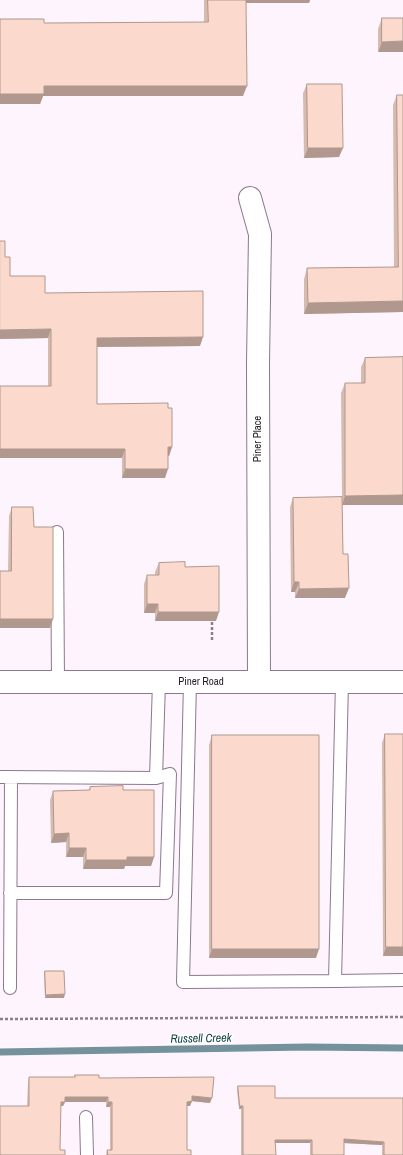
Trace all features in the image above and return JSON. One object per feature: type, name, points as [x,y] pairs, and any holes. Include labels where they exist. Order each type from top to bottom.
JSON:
[{"type":"street","name":"Piner Place","points":[[250,198],[260,234],[258,363],[259,681]]},
{"type":"street","name":"Piner Road","points":[[0,682],[403,682]]},
{"type":"lane","points":[[57,532],[58,683]]},
{"type":"lane","points":[[156,778],[159,682]]},
{"type":"lane","points":[[190,682],[183,982],[403,980]]},
{"type":"lane","points":[[335,981],[342,682]]},
{"type":"lane","points":[[10,893],[166,893],[170,774],[156,778],[6,777],[10,893],[10,988]]},
{"type":"lane","points":[[86,1116],[87,1155]]},
{"type":"path","points":[[212,621],[212,640]]},
{"type":"path","points":[[0,1019],[403,1017]]},
{"type":"building","points":[[208,0],[246,0],[247,86],[44,86],[44,94],[0,94],[0,19],[44,19],[44,23],[208,22]]},
{"type":"building","points":[[382,18],[403,18],[403,41],[382,42]]},
{"type":"building","points":[[307,84],[342,84],[343,148],[308,148]]},
{"type":"building","points":[[397,95],[403,95],[403,301],[308,303],[307,268],[398,267]]},
{"type":"building","points":[[0,241],[5,241],[5,257],[10,257],[10,276],[45,276],[45,293],[203,291],[203,337],[97,338],[97,404],[168,403],[168,408],[172,408],[172,447],[168,447],[168,469],[125,469],[125,449],[0,449],[0,386],[51,386],[51,329],[0,330]]},
{"type":"building","points":[[403,357],[403,495],[345,496],[345,383],[365,383],[365,358]]},
{"type":"building","points":[[342,497],[343,554],[348,554],[349,588],[299,589],[299,582],[294,582],[293,498]]},
{"type":"building","points":[[12,507],[33,507],[34,527],[53,527],[53,619],[0,619],[0,571],[11,571]]},
{"type":"building","points":[[185,562],[185,567],[219,566],[219,612],[158,612],[158,604],[147,604],[147,575],[159,575],[159,563]]},
{"type":"building","points":[[385,734],[403,734],[403,947],[386,947]]},
{"type":"building","points":[[212,735],[319,735],[319,949],[212,949]]},
{"type":"building","points":[[123,786],[123,790],[154,790],[154,857],[127,857],[127,860],[86,860],[86,848],[69,848],[69,833],[54,834],[53,791],[90,790],[90,787]]},
{"type":"building","points":[[45,971],[64,971],[65,994],[46,995]]},
{"type":"building","points":[[75,1075],[99,1075],[99,1078],[214,1077],[212,1098],[192,1096],[192,1101],[187,1102],[187,1150],[191,1150],[191,1155],[108,1155],[107,1150],[112,1150],[112,1102],[108,1102],[108,1097],[65,1097],[65,1102],[61,1102],[60,1150],[65,1150],[65,1155],[0,1155],[0,1106],[29,1106],[29,1077],[75,1077]]},
{"type":"building","points":[[238,1086],[275,1086],[275,1098],[403,1098],[403,1155],[384,1155],[384,1142],[344,1139],[344,1155],[312,1155],[312,1140],[275,1140],[276,1155],[243,1155],[243,1106],[240,1106]]},
{"type":"waterway","name":"Russell Creek","points":[[0,1052],[307,1047],[403,1048]]}]
